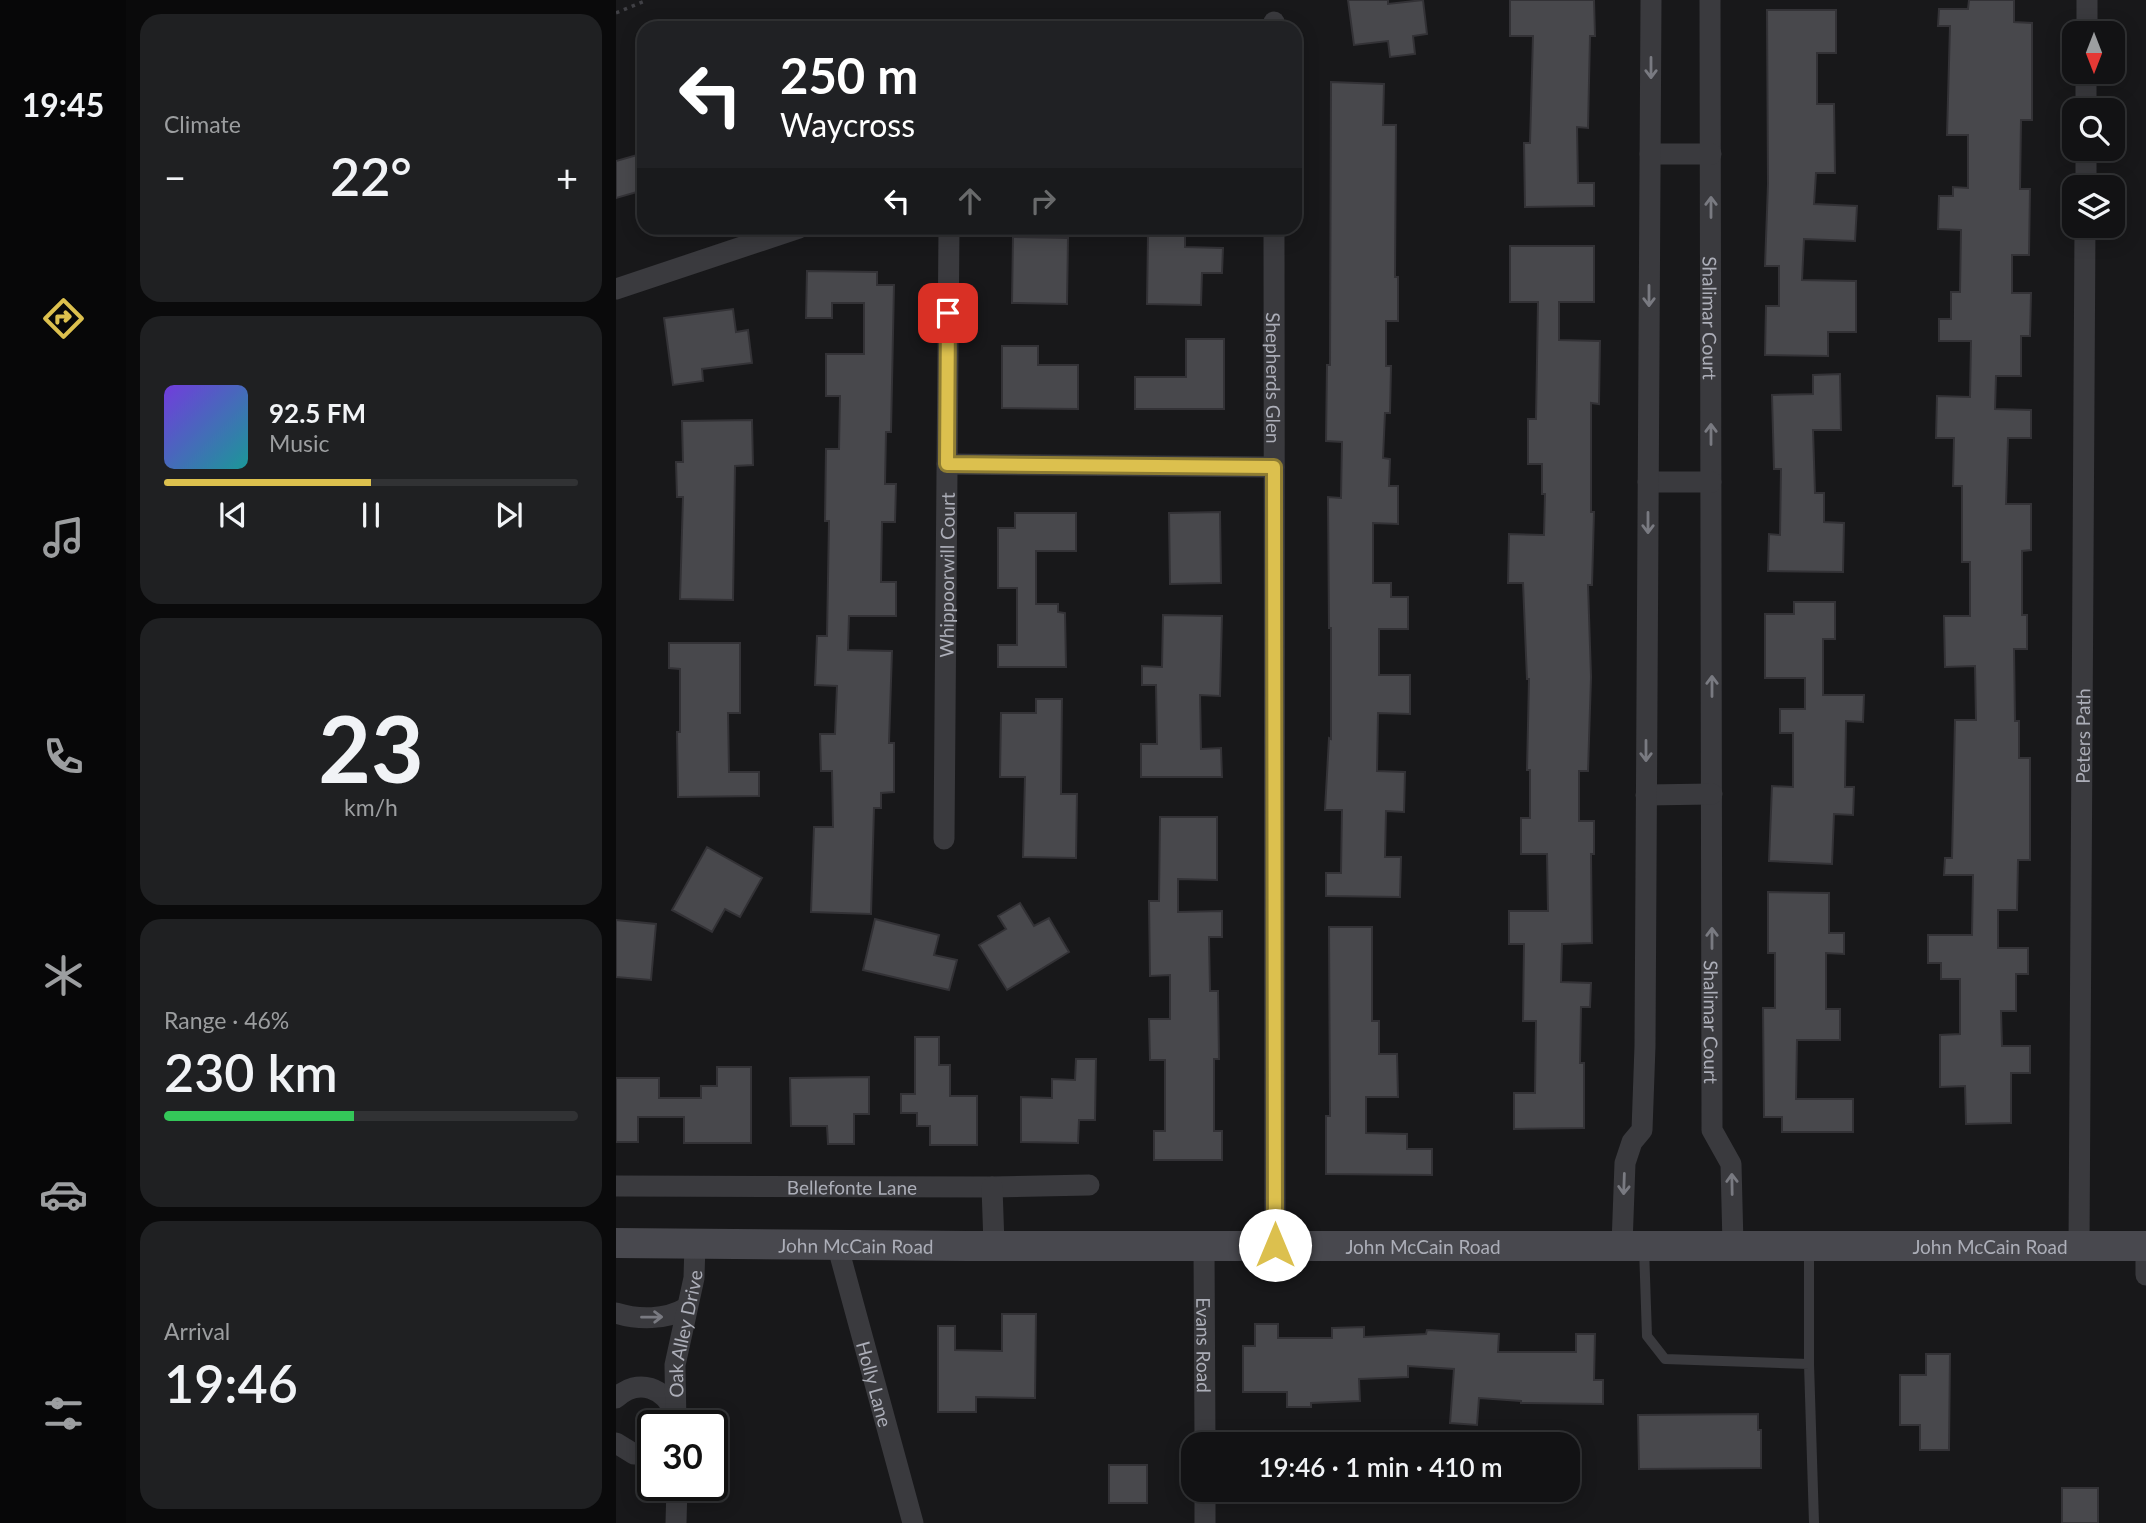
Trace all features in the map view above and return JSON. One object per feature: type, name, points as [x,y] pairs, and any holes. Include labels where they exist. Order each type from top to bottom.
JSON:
[{"type":"main road","name":"John McCain Road","points":[[616,1242],[2146,1246]]},
{"type":"street","points":[[1633,1245],[1625,1163],[1632,1142],[1642,1130],[1651,0]]},
{"type":"street","name":"Shalimar Court","points":[[1710,0],[1712,1130],[1731,1164],[1732,1245]]},
{"type":"street","points":[[2087,0],[2087,21]]},
{"type":"street","points":[[1650,154],[1711,154]]},
{"type":"street","points":[[616,289],[778,235]]},
{"type":"street","name":"Whippoorwill Court","points":[[944,839],[949,235]]},
{"type":"street","name":"Shepherds Glen","points":[[1274,235],[1275,1245]]},
{"type":"street","name":"Peters Path","points":[[2079,1247],[2085,238]]},
{"type":"street","points":[[947,464],[1274,467]]},
{"type":"street","points":[[1648,482],[1711,482]]},
{"type":"street","points":[[1646,795],[1712,794]]},
{"type":"street","name":"Bellefonte Lane","points":[[616,1186],[992,1188],[1089,1185]]},
{"type":"street","points":[[992,1188],[994,1245]]},
{"type":"street","name":"Oak Alley Drive","points":[[676,1410],[675,1365],[694,1278],[695,1243]]},
{"type":"street","name":"Holly Lane","points":[[837,1244],[913,1523]]},
{"type":"street","name":"Evans Road","points":[[1204,1245],[1205,1432]]},
{"type":"street","points":[[2146,1246],[2146,1275]]},
{"type":"street","points":[[616,1313],[628,1317],[661,1317],[686,1308]]},
{"type":"street","points":[[616,1398],[632,1387],[643,1386],[664,1394],[674,1410]]},
{"type":"street","points":[[616,1443],[637,1454]]},
{"type":"street","points":[[676,1523],[677,1501]]},
{"type":"street","points":[[1205,1502],[1205,1523]]},
{"type":"lane","points":[[1633,1245],[1647,1336],[1665,1359],[1809,1364]]},
{"type":"lane","points":[[1809,1245],[1809,1364],[1814,1523]]},
{"type":"path","points":[[616,13],[648,0]]},
{"type":"building","points":[[1348,0],[1388,0],[1388,4],[1423,0],[1427,34],[1413,36],[1415,54],[1390,57],[1388,41],[1354,45]]},
{"type":"building","points":[[1510,0],[1594,0],[1595,36],[1590,36],[1588,128],[1577,127],[1578,183],[1594,183],[1594,206],[1525,207],[1524,143],[1530,143],[1533,36],[1510,36]]},
{"type":"building","points":[[1969,0],[2014,0],[2014,22],[2032,23],[2032,120],[2021,120],[2020,189],[2030,189],[2029,255],[2012,255],[2012,293],[2031,293],[2030,336],[2021,336],[2021,376],[1996,376],[1995,409],[2031,410],[2031,438],[2008,438],[2006,504],[2031,504],[2031,550],[2022,551],[2022,615],[2027,615],[2027,649],[2014,649],[2015,721],[2019,721],[2019,758],[2030,758],[2030,860],[2018,860],[2017,910],[1998,910],[1998,948],[2028,948],[2028,974],[2016,974],[2016,1011],[2001,1011],[2002,1046],[2030,1046],[2030,1073],[2011,1073],[2011,1123],[1966,1124],[1965,1086],[1940,1087],[1940,1035],[1960,1034],[1960,979],[1941,979],[1941,963],[1928,963],[1928,935],[1972,935],[1973,875],[1944,875],[1945,858],[1952,858],[1955,720],[1976,720],[1975,666],[1945,667],[1944,616],[1970,616],[1970,562],[1962,562],[1962,486],[1953,486],[1954,438],[1936,438],[1937,396],[1970,397],[1971,341],[1939,341],[1939,319],[1951,319],[1951,292],[1960,292],[1961,230],[1938,229],[1939,196],[1953,196],[1953,187],[1968,188],[1968,135],[1947,135],[1950,26],[1938,26],[1939,9],[1968,9]]},
{"type":"building","points":[[1767,10],[1836,10],[1836,53],[1817,53],[1817,104],[1834,104],[1835,173],[1816,173],[1814,204],[1857,206],[1855,241],[1804,239],[1802,280],[1856,281],[1856,332],[1828,332],[1828,356],[1765,355],[1766,306],[1779,306],[1779,266],[1765,266],[1768,184]]},
{"type":"building","points":[[1331,82],[1384,84],[1383,125],[1396,125],[1395,277],[1398,277],[1398,321],[1386,321],[1386,366],[1391,366],[1390,413],[1385,413],[1383,458],[1390,459],[1389,486],[1398,486],[1398,524],[1373,523],[1373,583],[1391,583],[1391,597],[1408,597],[1408,629],[1379,629],[1379,675],[1410,675],[1410,714],[1378,713],[1377,771],[1405,772],[1404,812],[1386,811],[1385,857],[1401,857],[1400,897],[1326,896],[1326,873],[1341,873],[1342,810],[1325,810],[1329,738],[1331,739],[1328,497],[1341,498],[1342,442],[1326,441],[1327,365],[1330,365]]},
{"type":"building","points":[[637,155],[637,192],[616,198],[616,161]]},
{"type":"building","points":[[1148,235],[1185,236],[1185,247],[1223,248],[1222,273],[1202,273],[1201,305],[1147,304]]},
{"type":"building","points":[[1013,237],[1068,238],[1067,304],[1012,303]]},
{"type":"building","points":[[1510,246],[1594,246],[1594,302],[1559,302],[1559,340],[1600,341],[1599,404],[1591,403],[1591,512],[1594,512],[1592,585],[1588,585],[1591,677],[1588,771],[1579,771],[1579,821],[1594,821],[1594,854],[1591,854],[1592,943],[1562,944],[1561,982],[1591,983],[1590,1007],[1581,1007],[1580,1063],[1584,1063],[1584,1128],[1514,1129],[1514,1093],[1535,1093],[1536,1021],[1523,1021],[1524,944],[1509,944],[1509,911],[1548,911],[1547,854],[1521,854],[1521,818],[1530,818],[1530,770],[1527,770],[1529,679],[1523,583],[1508,583],[1509,534],[1544,535],[1545,494],[1542,494],[1542,464],[1528,464],[1528,419],[1536,419],[1538,302],[1510,302]]},
{"type":"building","points":[[807,271],[877,272],[877,285],[894,285],[891,432],[886,432],[885,484],[896,484],[895,522],[882,522],[881,582],[896,582],[896,616],[849,616],[848,650],[892,651],[889,743],[894,743],[894,792],[881,793],[881,808],[874,808],[871,914],[811,912],[814,827],[833,827],[832,771],[821,771],[820,734],[835,734],[837,686],[815,685],[817,636],[827,636],[829,521],[825,521],[826,449],[839,449],[840,396],[826,396],[826,354],[864,354],[864,303],[832,303],[832,318],[806,318]]},
{"type":"building","points":[[733,309],[736,332],[748,330],[752,363],[702,369],[703,381],[673,385],[664,318]]},
{"type":"building","points":[[1186,339],[1224,339],[1224,409],[1135,409],[1135,377],[1186,377]]},
{"type":"building","points":[[1002,346],[1038,346],[1038,365],[1078,365],[1078,409],[1002,408]]},
{"type":"building","points":[[1840,374],[1841,430],[1813,430],[1815,493],[1824,493],[1824,522],[1844,523],[1843,572],[1768,571],[1769,534],[1780,535],[1781,469],[1774,469],[1772,395],[1813,394],[1813,375]]},
{"type":"building","points":[[752,420],[753,465],[735,466],[733,600],[680,599],[683,497],[677,497],[676,462],[683,462],[682,421]]},
{"type":"building","points":[[1220,512],[1221,583],[1170,584],[1169,513]]},
{"type":"building","points":[[1015,513],[1076,513],[1076,551],[1036,551],[1036,604],[1058,604],[1058,612],[1065,613],[1066,667],[998,667],[998,645],[1017,645],[1017,588],[998,588],[998,528],[1015,528]]},
{"type":"building","points":[[1794,602],[1835,602],[1835,639],[1823,639],[1823,695],[1864,695],[1863,722],[1846,721],[1845,787],[1854,787],[1853,815],[1834,814],[1832,864],[1769,861],[1772,786],[1793,787],[1793,733],[1780,733],[1780,709],[1805,709],[1805,678],[1765,678],[1765,614],[1794,614]]},
{"type":"building","points":[[1163,615],[1222,616],[1220,696],[1200,695],[1201,749],[1221,748],[1222,777],[1141,777],[1141,744],[1157,744],[1156,685],[1142,685],[1142,666],[1162,667]]},
{"type":"building","points":[[669,643],[740,643],[740,713],[728,713],[729,772],[759,772],[759,796],[678,797],[680,669],[669,668]]},
{"type":"building","points":[[1036,699],[1062,699],[1061,794],[1077,794],[1076,858],[1023,857],[1025,777],[1000,777],[1001,713],[1036,713]]},
{"type":"building","points":[[1160,817],[1217,817],[1217,880],[1178,879],[1178,912],[1222,911],[1222,937],[1209,937],[1210,991],[1218,991],[1219,1059],[1214,1059],[1214,1131],[1222,1131],[1222,1160],[1154,1160],[1154,1131],[1165,1131],[1165,1060],[1150,1060],[1149,1019],[1170,1019],[1170,975],[1150,976],[1149,901],[1159,901]]},
{"type":"building","points":[[707,847],[762,878],[740,917],[725,909],[712,932],[672,910]]},
{"type":"building","points":[[1768,892],[1829,893],[1829,933],[1844,933],[1844,954],[1826,953],[1826,1009],[1840,1009],[1840,1040],[1797,1040],[1796,1099],[1853,1099],[1853,1132],[1782,1132],[1782,1117],[1764,1117],[1763,1008],[1775,1008],[1775,953],[1768,953]]},
{"type":"building","points":[[1020,903],[1034,926],[1049,918],[1069,952],[1007,990],[979,945],[1006,929],[998,916]]},
{"type":"building","points":[[875,919],[939,935],[934,955],[957,960],[949,990],[863,970]]},
{"type":"building","points":[[616,920],[656,924],[651,980],[616,977]]},
{"type":"building","points":[[1329,927],[1372,927],[1372,1021],[1379,1021],[1379,1054],[1397,1054],[1398,1097],[1366,1097],[1366,1133],[1407,1134],[1407,1149],[1432,1149],[1432,1175],[1326,1174],[1326,1116],[1330,1116]]},
{"type":"building","points":[[915,1037],[939,1037],[939,1065],[950,1065],[950,1096],[977,1096],[977,1145],[930,1145],[930,1126],[917,1126],[917,1113],[901,1113],[901,1094],[915,1094]]},
{"type":"building","points":[[1076,1059],[1096,1059],[1095,1120],[1079,1120],[1078,1143],[1021,1142],[1021,1097],[1052,1098],[1052,1079],[1075,1080]]},
{"type":"building","points":[[717,1067],[751,1067],[751,1143],[684,1143],[684,1117],[638,1117],[638,1142],[616,1142],[616,1078],[659,1078],[659,1098],[701,1098],[701,1086],[717,1086]]},
{"type":"building","points":[[869,1077],[869,1114],[854,1114],[854,1144],[828,1144],[827,1126],[791,1126],[790,1078]]},
{"type":"building","points":[[1002,1314],[1036,1314],[1035,1398],[976,1397],[976,1412],[938,1412],[938,1326],[955,1326],[955,1350],[1002,1351]]},
{"type":"building","points":[[1255,1324],[1278,1324],[1278,1338],[1332,1338],[1332,1328],[1364,1327],[1364,1337],[1426,1334],[1427,1330],[1499,1334],[1498,1352],[1576,1352],[1576,1334],[1595,1334],[1594,1380],[1603,1380],[1603,1404],[1521,1403],[1479,1398],[1477,1425],[1450,1423],[1454,1369],[1408,1366],[1408,1377],[1359,1379],[1360,1401],[1287,1407],[1287,1392],[1243,1392],[1243,1346],[1255,1346]]},
{"type":"building","points":[[1926,1354],[1950,1354],[1949,1450],[1920,1450],[1920,1425],[1900,1425],[1900,1375],[1926,1375]]},
{"type":"building","points":[[1758,1414],[1758,1430],[1761,1430],[1761,1468],[1639,1469],[1638,1415]]},
{"type":"building","points":[[1109,1465],[1147,1465],[1147,1503],[1109,1503]]},
{"type":"building","points":[[2062,1488],[2098,1488],[2098,1523],[2062,1523]]},
{"type":"route","points":[[948,313],[947,464],[1274,467],[1275,1245]]}]
